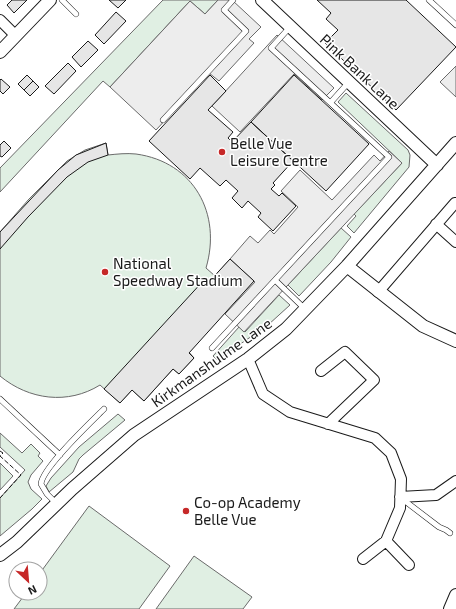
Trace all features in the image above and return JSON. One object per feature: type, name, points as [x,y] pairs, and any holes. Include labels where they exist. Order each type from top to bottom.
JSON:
[{"type":"street","points":[[0,52],[50,0]]},
{"type":"street","name":"Pink Bank Lane","points":[[262,0],[436,165]]},
{"type":"street","points":[[0,20],[16,36]]},
{"type":"street","name":"Kirkmanshulme Lane","points":[[0,555],[17,542],[134,435],[248,359],[286,329],[347,266],[456,142]]},
{"type":"street","points":[[378,292],[455,203]]},
{"type":"street","points":[[436,224],[456,242]]},
{"type":"street","points":[[347,266],[423,326],[456,341]]},
{"type":"street","points":[[321,371],[346,352],[374,380],[328,424]]},
{"type":"street","points":[[248,359],[263,394],[290,412],[375,438],[391,453],[401,479],[400,508],[386,541],[363,559]]},
{"type":"street","points":[[400,498],[436,495],[456,481]]},
{"type":"street","points":[[386,541],[409,565]]},
{"type":"street","points":[[450,609],[449,607],[456,595]]},
{"type":"lane","points":[[62,0],[76,14]]},
{"type":"lane","points":[[162,120],[246,31],[224,10],[233,0]]},
{"type":"lane","points":[[429,0],[456,25]]},
{"type":"lane","points":[[212,348],[389,156],[271,48],[290,27]]},
{"type":"lane","points":[[330,102],[349,82]]},
{"type":"lane","points":[[275,280],[306,309]]},
{"type":"lane","points":[[0,399],[60,455]]},
{"type":"lane","points":[[57,504],[43,488],[41,480],[60,455],[104,409]]},
{"type":"lane","points":[[400,498],[439,528],[450,533]]},
{"type":"green space","points":[[163,0],[218,0],[205,14],[190,1],[110,87],[103,81],[0,192],[0,168]]},
{"type":"green space","points":[[346,93],[408,150],[410,155],[409,167],[354,233],[347,226],[356,216],[354,214],[402,163],[338,102]]},
{"type":"green space","name":"National Speedway Stadium","points":[[106,143],[108,155],[136,154],[156,159],[174,168],[188,179],[199,194],[206,210],[210,229],[210,248],[206,268],[215,276],[230,259],[254,281],[189,352],[194,358],[179,374],[173,369],[144,401],[132,390],[120,403],[100,385],[75,395],[49,397],[36,395],[11,384],[0,376],[0,232],[29,199],[67,161],[85,150]]},
{"type":"green space","points":[[341,228],[351,237],[331,262],[299,296],[288,285]]},
{"type":"green space","points":[[279,295],[290,305],[268,325],[217,360],[213,356],[239,327],[245,332]]},
{"type":"green space","points":[[118,414],[125,420],[83,455],[79,459],[73,472],[49,492],[46,486],[51,478],[79,447]]},
{"type":"green space","points":[[0,433],[22,453],[31,444],[40,453],[38,456],[43,461],[31,475],[28,482],[31,489],[42,499],[0,536],[0,498],[25,470],[0,447]]},
{"type":"green space","points":[[0,463],[13,476],[0,490]]},
{"type":"green space","points":[[89,506],[170,566],[139,609],[14,609],[20,601],[48,601],[48,562]]},
{"type":"green space","points":[[194,556],[252,597],[243,609],[156,609]]},
{"type":"shaded area","points":[[218,0],[232,0],[261,27],[249,39],[254,43],[219,81],[209,73],[156,130],[110,87],[190,1],[205,14]]},
{"type":"shaded area","points":[[277,35],[334,88],[322,100],[294,74],[240,132],[212,106]]},
{"type":"shaded area","points":[[456,66],[456,97],[440,82]]},
{"type":"shaded area","points":[[389,151],[402,163],[244,332],[225,314],[255,282],[230,259],[250,236],[258,243],[270,230],[274,234],[298,207],[281,191],[300,170],[332,200],[374,155],[380,161]]},
{"type":"building","points":[[12,0],[27,0],[14,13],[7,5]]},
{"type":"building","points":[[109,0],[126,0],[118,8]]},
{"type":"building","points":[[317,0],[406,0],[456,47],[396,110],[325,43],[338,30],[326,19],[331,13]]},
{"type":"building","points":[[116,12],[126,21],[104,44],[95,35]]},
{"type":"building","points":[[88,41],[98,50],[81,67],[72,57]]},
{"type":"building","points":[[68,63],[76,71],[54,94],[45,86]]},
{"type":"building","points":[[27,75],[33,81],[24,90],[18,84]]},
{"type":"building","name":"Belle Vue Leisure Centre","points":[[210,75],[226,91],[208,110],[233,132],[228,138],[232,142],[251,122],[293,161],[273,183],[275,185],[271,189],[279,196],[282,193],[296,206],[273,231],[258,217],[261,213],[248,201],[242,208],[232,198],[238,191],[226,180],[220,186],[200,168],[190,179],[149,141]]},
{"type":"building","points":[[294,75],[369,144],[326,191],[251,122]]},
{"type":"building","points":[[1,79],[10,87],[3,94],[0,91]]},
{"type":"building","points":[[33,81],[39,87],[30,96],[24,90]]},
{"type":"building","points":[[4,141],[11,148],[2,157],[0,156],[0,145]]},
{"type":"building","points":[[106,143],[108,155],[88,162],[67,177],[28,217],[0,249],[0,232],[58,170],[76,155]]},
{"type":"building","points":[[230,259],[254,281],[189,353],[194,358],[179,374],[173,369],[144,401],[132,390],[120,403],[104,389],[204,280],[208,283]]},
{"type":"fence","points":[[0,451],[3,453],[0,456],[21,475],[0,498]]},
{"type":"place","name":"Belle Vue Leisure Centre","points":[[222,152]]},
{"type":"place","name":"National Speedway Stadium","points":[[105,272]]},
{"type":"place","name":"Co-op Academy Belle Vue","points":[[186,511]]}]
